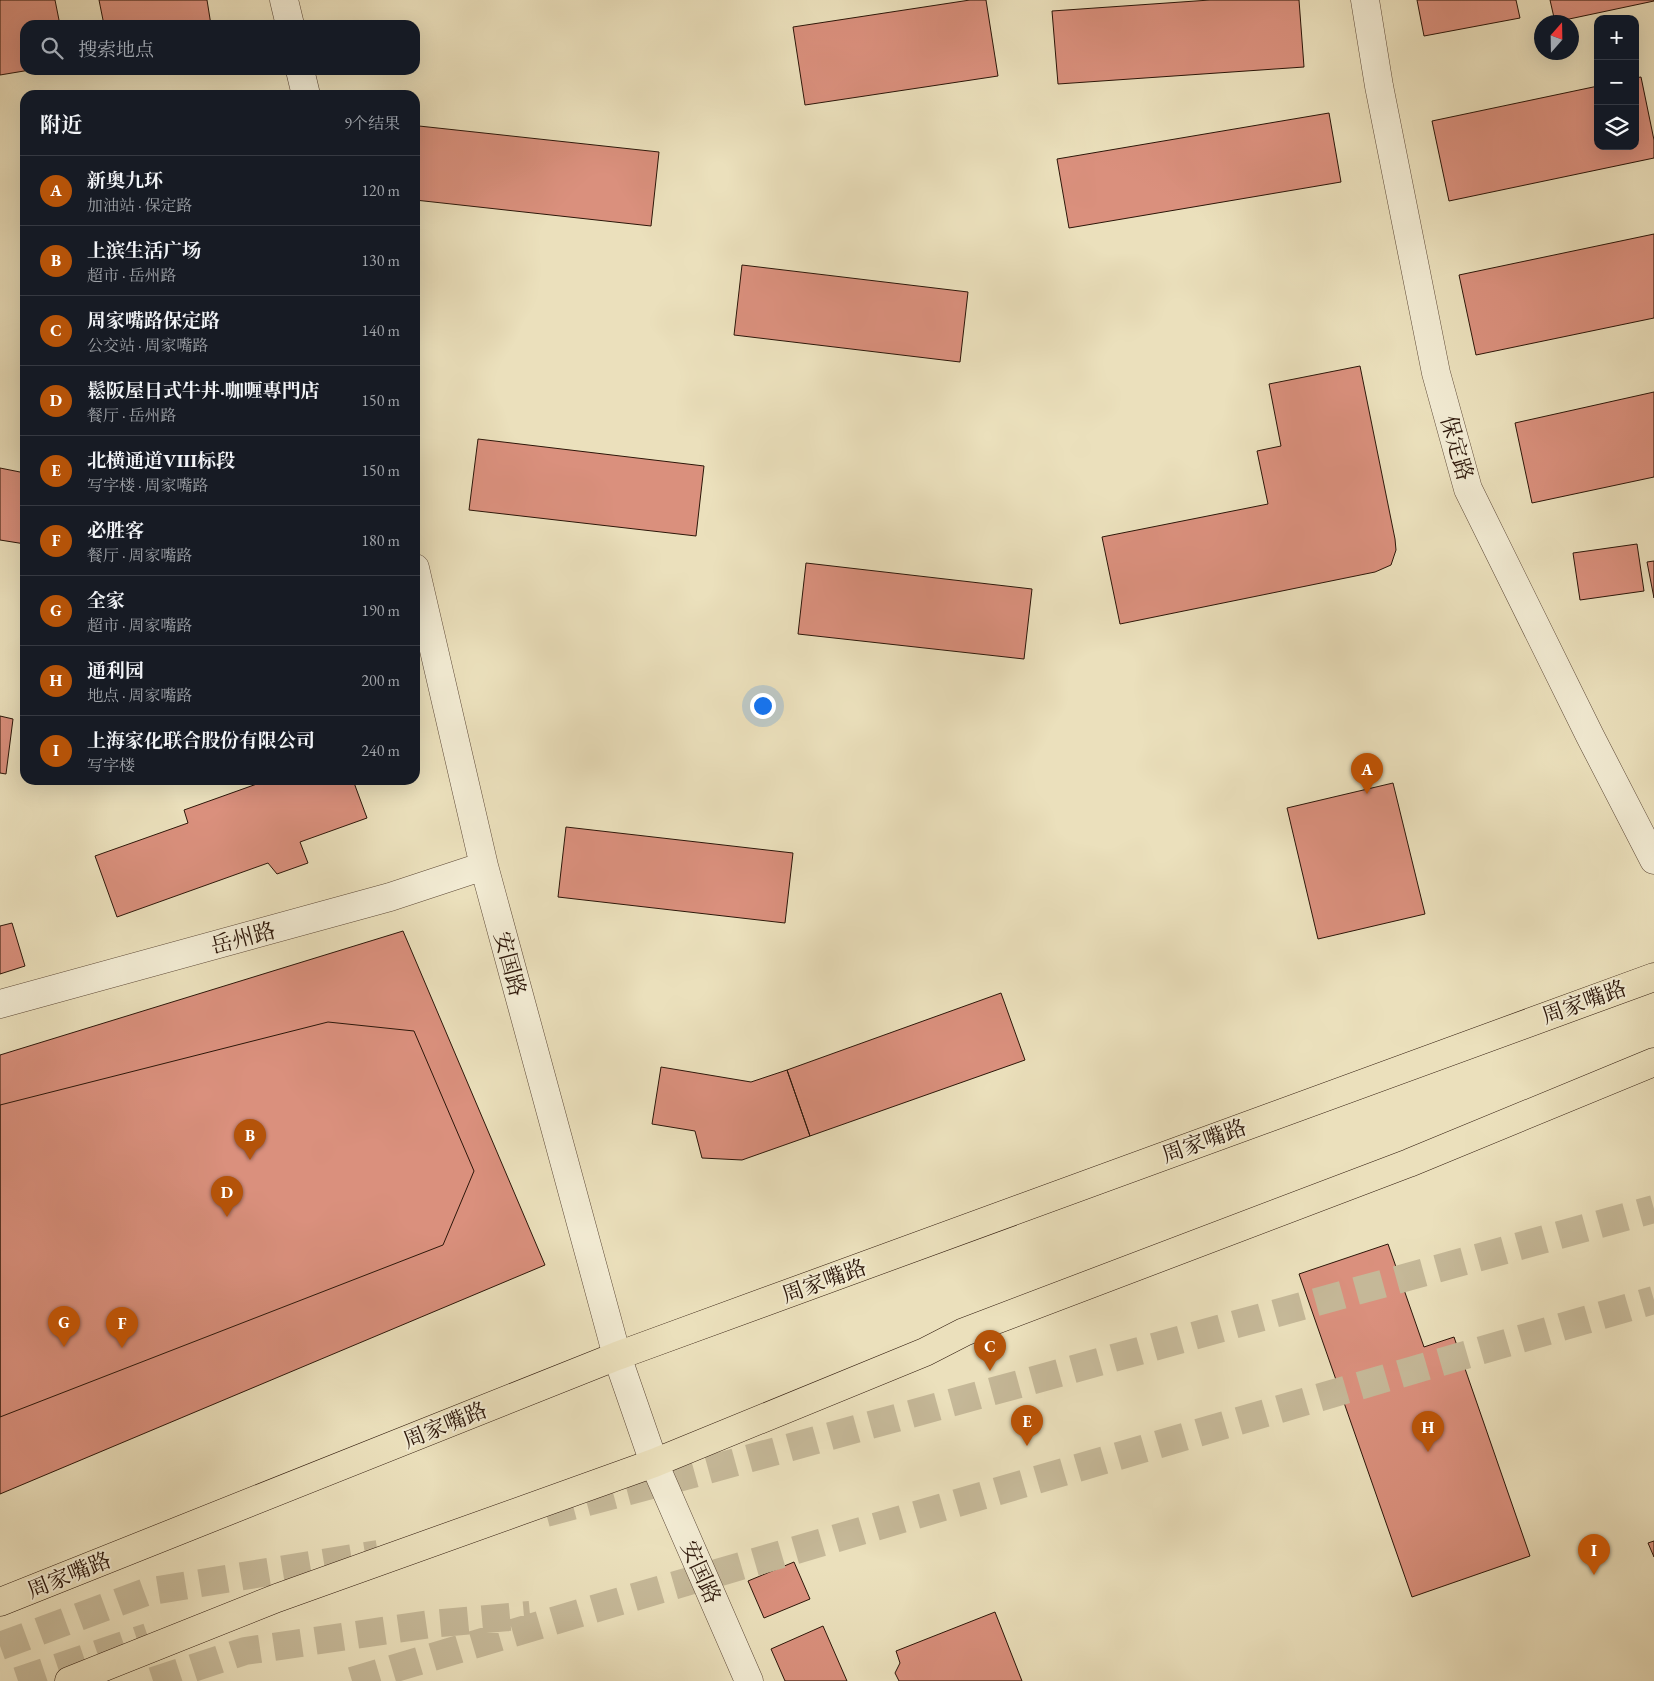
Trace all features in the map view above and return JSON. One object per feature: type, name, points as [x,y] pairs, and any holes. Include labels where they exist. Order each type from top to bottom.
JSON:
[{"type":"main road","name":"周家嘴路","points":[[0,1602],[617,1356],[1654,977]]},
{"type":"main road","points":[[69,1681],[277,1598],[654,1463],[925,1352],[964,1332],[1409,1163],[1654,1062]]},
{"type":"street","points":[[284,0],[289,20]]},
{"type":"street","name":"保定路","points":[[1364,0],[1379,86],[1436,373],[1468,490],[1654,860]]},
{"type":"street","points":[[301,75],[305,90]]},
{"type":"street","name":"安国路","points":[[420,590],[484,866],[617,1356],[654,1463],[749,1681]]},
{"type":"street","name":"岳州路","points":[[0,1004],[390,898],[484,866]]},
{"type":"building","points":[[0,0],[55,0],[59,20],[20,20],[20,72],[0,75]]},
{"type":"building","points":[[99,0],[207,0],[210,20],[103,20]]},
{"type":"building","points":[[970,0],[986,0],[998,76],[805,105],[793,27]]},
{"type":"building","points":[[1210,0],[1299,0],[1304,67],[1058,84],[1052,11]]},
{"type":"building","points":[[1417,0],[1516,0],[1520,18],[1424,36]]},
{"type":"building","points":[[1550,0],[1654,0],[1579,17],[1579,15],[1553,15]]},
{"type":"building","points":[[1639,77],[1641,77],[1654,140],[1654,158],[1449,201],[1432,121],[1594,87],[1594,150],[1639,150]]},
{"type":"building","points":[[1329,113],[1341,182],[1069,228],[1057,159]]},
{"type":"building","points":[[420,126],[659,152],[651,226],[420,201]]},
{"type":"building","points":[[1654,234],[1654,318],[1476,355],[1459,275]]},
{"type":"building","points":[[742,265],[968,292],[960,362],[734,335]]},
{"type":"building","points":[[1360,366],[1395,539],[1396,550],[1391,565],[1375,572],[1120,624],[1102,537],[1268,504],[1257,451],[1281,446],[1269,384]]},
{"type":"building","points":[[1654,392],[1654,477],[1532,503],[1515,423]]},
{"type":"building","points":[[478,439],[704,466],[696,536],[469,510]]},
{"type":"building","points":[[0,468],[20,472],[20,543],[0,540]]},
{"type":"building","points":[[1637,544],[1644,591],[1580,600],[1573,553]]},
{"type":"building","points":[[1654,561],[1654,598],[1647,562]]},
{"type":"building","points":[[806,563],[1032,589],[1024,659],[798,634]]},
{"type":"building","points":[[0,716],[13,719],[6,774],[0,773]]},
{"type":"building","points":[[1393,783],[1425,914],[1318,939],[1287,808]]},
{"type":"building","points":[[254,785],[355,785],[367,818],[300,842],[308,863],[277,874],[268,863],[117,917],[95,856],[188,823],[184,810]]},
{"type":"building","points":[[566,827],[793,853],[785,923],[558,897]]},
{"type":"building","points":[[12,923],[25,966],[0,974],[0,926]]},
{"type":"building","points":[[403,931],[545,1265],[0,1494],[0,1055]]},
{"type":"building","points":[[1001,993],[1025,1060],[810,1136],[787,1070]]},
{"type":"building","points":[[328,1022],[414,1031],[474,1171],[443,1245],[0,1417],[0,1105]]},
{"type":"building","points":[[661,1067],[751,1082],[787,1070],[810,1136],[742,1160],[702,1158],[695,1131],[652,1124]]},
{"type":"building","points":[[1388,1244],[1424,1347],[1454,1337],[1530,1556],[1412,1597],[1299,1274]]},
{"type":"building","points":[[1654,1541],[1654,1557],[1648,1543]]},
{"type":"building","points":[[794,1562],[810,1599],[764,1618],[748,1581]]},
{"type":"building","points":[[995,1612],[1022,1681],[899,1681],[895,1673],[900,1663],[896,1651]]},
{"type":"building","points":[[823,1626],[847,1681],[785,1681],[771,1649]]},
{"type":"tunnel","points":[[546,1513],[1654,1209]]},
{"type":"tunnel","points":[[352,1681],[1654,1300]]},
{"type":"tunnel","points":[[0,1646],[146,1592],[378,1554]]},
{"type":"tunnel","points":[[153,1681],[245,1651],[431,1624],[530,1615]]},
{"type":"tunnel","points":[[18,1681],[148,1637]]},
{"type":"place","name":"新奥九环","points":[[1367,794]]},
{"type":"place","name":"上滨生活广场","points":[[250,1160]]},
{"type":"place","name":"鬆阪屋日式牛丼·咖喱專門店","points":[[227,1217]]},
{"type":"place","name":"全家","points":[[64,1347]]},
{"type":"place","name":"必胜客","points":[[122,1348]]},
{"type":"place","name":"周家嘴路保定路","points":[[990,1371]]},
{"type":"place","name":"北横通道VIII标段","points":[[1027,1446]]},
{"type":"place","name":"通利园","points":[[1428,1452]]},
{"type":"place","name":"上海家化联合股份有限公司","points":[[1594,1575]]}]
